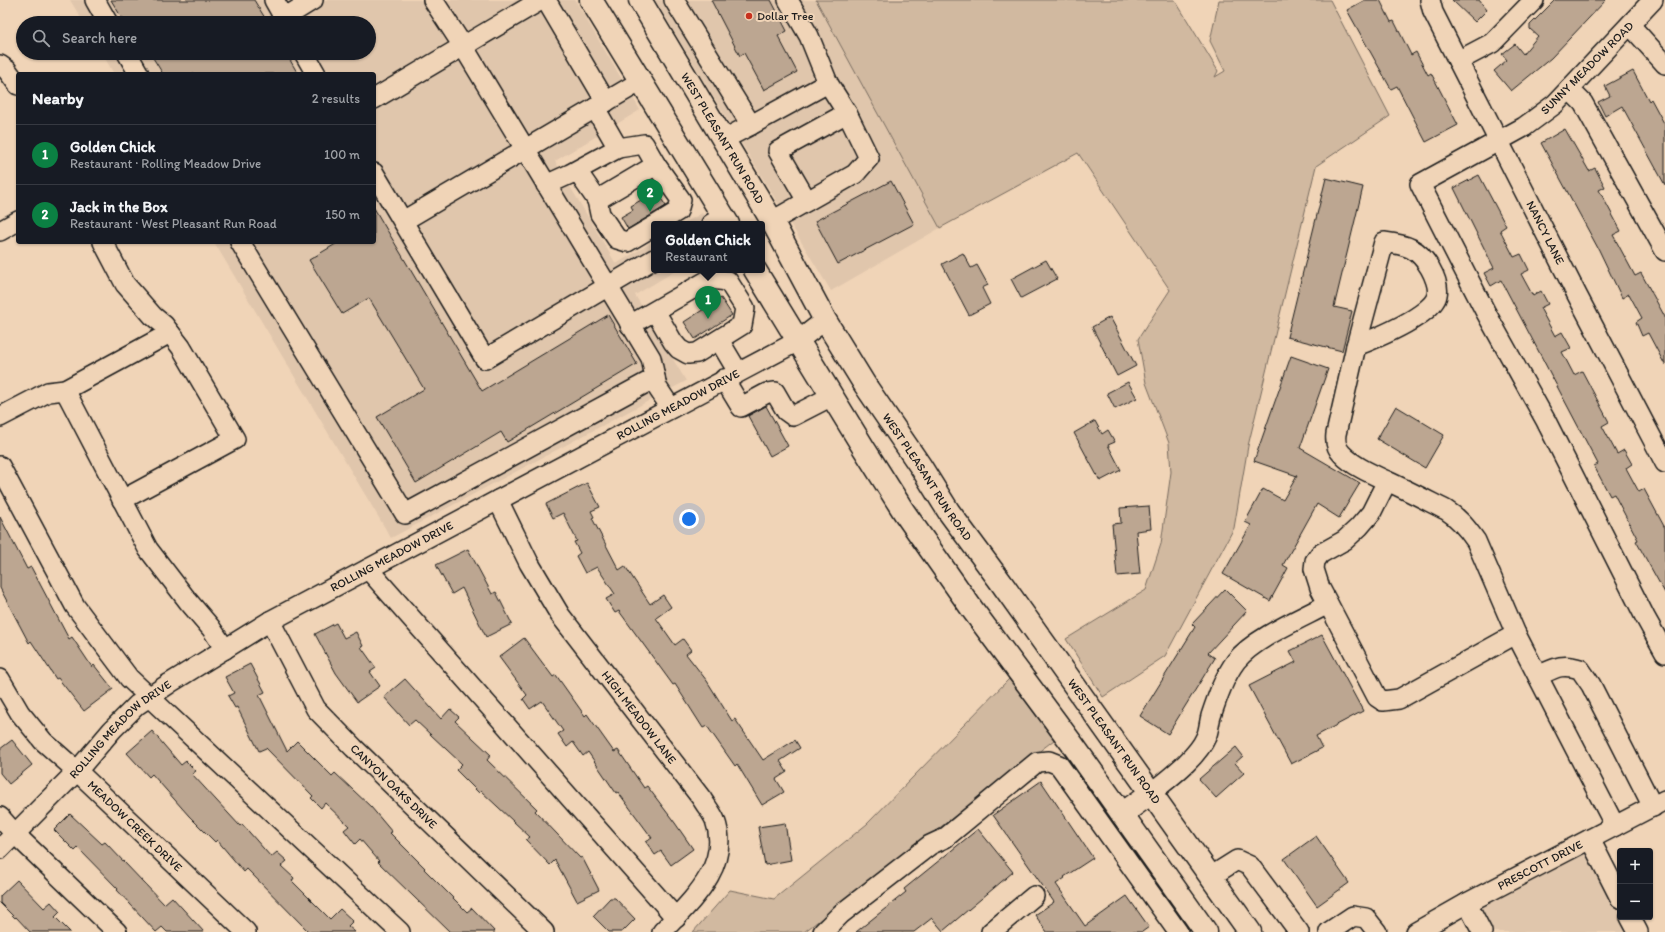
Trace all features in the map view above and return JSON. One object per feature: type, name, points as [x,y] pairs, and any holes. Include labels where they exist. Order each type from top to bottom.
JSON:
[{"type":"main road","points":[[591,0],[640,81],[720,221]]},
{"type":"main road","name":"WEST PLEASANT RUN ROAD","points":[[640,0],[772,221],[825,320],[949,512],[1000,581],[1250,932]]},
{"type":"main road","points":[[757,273],[904,512],[1206,932]]},
{"type":"main road","points":[[1122,814],[1151,794]]},
{"type":"street","points":[[95,0],[104,16]]},
{"type":"street","points":[[274,0],[283,16]]},
{"type":"street","points":[[291,16],[313,0]]},
{"type":"street","points":[[433,0],[463,46],[651,358],[657,387],[671,408]]},
{"type":"street","points":[[376,98],[541,0]]},
{"type":"street","points":[[546,0],[600,105],[618,148]]},
{"type":"street","points":[[674,0],[751,125]]},
{"type":"street","points":[[772,221],[855,174],[869,158],[847,113],[828,83],[809,36],[788,0]]},
{"type":"street","name":"NANCY LANE","points":[[1430,0],[1433,12],[1580,302],[1665,463]]},
{"type":"street","points":[[1458,61],[1492,43],[1534,0]]},
{"type":"street","name":"SUNNY MEADOW ROAD","points":[[1653,0],[1555,104],[1541,116],[1524,127],[1420,184],[1502,341],[1546,421],[1645,617],[1665,653]]},
{"type":"street","points":[[1630,24],[1665,64]]},
{"type":"street","points":[[130,60],[138,72]]},
{"type":"street","points":[[308,60],[315,72]]},
{"type":"street","points":[[0,64],[7,70],[16,82]]},
{"type":"street","points":[[403,221],[640,81]]},
{"type":"street","points":[[724,139],[828,83]]},
{"type":"street","points":[[1569,89],[1583,102],[1665,250]]},
{"type":"street","points":[[807,201],[778,151],[847,113]]},
{"type":"street","points":[[546,185],[577,171],[618,148],[644,144],[656,165],[681,200],[678,211],[663,221]]},
{"type":"street","points":[[597,200],[656,165]]},
{"type":"street","points":[[577,171],[597,200],[600,214],[617,239],[627,242],[651,228]]},
{"type":"street","points":[[376,176],[485,359],[651,261]]},
{"type":"street","points":[[0,231],[16,222]]},
{"type":"street","points":[[1356,346],[1390,332],[1427,311],[1434,303],[1438,294],[1433,274],[1421,256],[1412,248],[1404,244],[1384,242],[1356,346],[1335,441],[1342,454],[1350,461],[1446,510],[1454,515],[1468,530],[1476,541],[1516,634],[1615,826]]},
{"type":"street","points":[[104,244],[125,284],[170,333],[180,347],[236,439],[122,500]]},
{"type":"street","points":[[241,244],[405,514],[419,542]]},
{"type":"street","points":[[630,325],[654,311],[710,279],[728,281],[745,308],[742,325],[697,353],[688,354],[679,349],[673,342],[654,311]]},
{"type":"street","name":"ROLLING MEADOW DRIVE","points":[[0,849],[78,770],[112,730],[137,705],[270,621],[798,341],[825,320]]},
{"type":"street","points":[[0,417],[48,392],[65,390],[170,333]]},
{"type":"street","points":[[719,340],[741,407],[767,393],[775,392],[786,411],[793,416],[832,396]]},
{"type":"street","points":[[405,514],[655,378]]},
{"type":"street","points":[[65,390],[148,549],[225,649]]},
{"type":"street","points":[[0,466],[75,606],[129,678],[400,932]]},
{"type":"street","points":[[1387,481],[1371,513],[1345,540],[1320,554],[1315,561],[1314,569],[1315,577],[1328,604],[1377,697],[1383,701],[1399,699],[1516,634]]},
{"type":"street","name":"HIGH MEADOW LANE","points":[[498,500],[528,563],[560,615],[702,799],[715,820],[718,839],[717,854],[712,872],[696,897],[662,932]]},
{"type":"street","points":[[368,569],[676,918]]},
{"type":"street","points":[[1151,794],[1185,763],[1206,737],[1218,695],[1236,661],[1257,642],[1328,604]]},
{"type":"street","name":"CANYON OAKS DRIVE","points":[[270,621],[316,709],[354,748],[544,932]]},
{"type":"street","points":[[1538,676],[1557,667],[1568,665],[1580,669],[1591,685],[1659,804]]},
{"type":"street","name":"MEADOW CREEK DRIVE","points":[[0,679],[20,713],[43,741],[78,770],[246,932]]},
{"type":"street","points":[[823,932],[841,914],[930,845],[945,838],[1037,762],[1048,760],[1059,765],[1178,932]]},
{"type":"street","name":"PRESCOTT DRIVE","points":[[1416,932],[1467,903],[1659,804]]},
{"type":"street","points":[[0,817],[15,834],[117,932]]},
{"type":"street","points":[[1590,839],[1617,892]]},
{"type":"street","points":[[1210,877],[1237,860],[1250,866],[1299,932]]},
{"type":"street","points":[[992,932],[1034,896]]},
{"type":"street","points":[[1467,903],[1482,932]]},
{"type":"street","points":[[1329,932],[1353,916],[1366,918],[1376,932]]},
{"type":"street","points":[[1632,920],[1638,932]]},
{"type":"shaded area","points":[[70,0],[575,0],[640,110],[555,161],[616,264],[651,243],[651,273],[672,273],[635,295],[686,381],[391,538],[215,244],[376,244],[376,72],[113,72],[106,60],[376,60],[376,16],[80,16]]},
{"type":"shaded area","points":[[655,0],[816,0],[940,228],[831,291]]},
{"type":"shaded area","points":[[816,0],[1175,0],[1218,71],[1215,77],[1225,71],[1210,41],[1219,0],[1330,0],[1390,116],[1316,166],[1248,446],[1234,528],[1165,656],[1103,697],[1066,639],[1146,590],[1161,544],[1171,472],[1169,443],[1146,383],[1138,339],[1170,290],[1078,153],[940,228]]},
{"type":"shaded area","points":[[702,213],[707,221],[688,221]]},
{"type":"shaded area","points":[[1009,679],[1054,740],[804,932],[693,932],[730,890],[774,899],[867,824]]},
{"type":"shaded area","points":[[1599,842],[1617,877],[1617,920],[1640,920],[1646,932],[1472,932],[1462,913]]},
{"type":"building","points":[[111,0],[254,0],[264,16],[121,16]]},
{"type":"building","points":[[711,0],[771,0],[787,31],[778,36],[797,72],[764,90],[744,53],[740,56]]},
{"type":"building","points":[[1365,0],[1380,0],[1391,22],[1394,21],[1411,55],[1416,52],[1428,75],[1431,73],[1458,125],[1426,142],[1397,86],[1391,89],[1347,10]]},
{"type":"building","points":[[1452,0],[1479,0],[1487,10],[1475,22]]},
{"type":"building","points":[[1555,0],[1606,0],[1551,58],[1511,91],[1494,71],[1507,60],[1502,54],[1515,44],[1523,54],[1538,36],[1530,29],[1530,25]]},
{"type":"building","points":[[154,60],[290,60],[297,72],[162,72]]},
{"type":"building","points":[[1633,71],[1649,101],[1651,99],[1665,125],[1665,185],[1622,106],[1605,116],[1598,102],[1610,96],[1605,86]]},
{"type":"building","points":[[1565,129],[1589,171],[1595,168],[1605,187],[1599,190],[1621,231],[1613,235],[1635,276],[1641,273],[1665,317],[1665,365],[1648,333],[1642,336],[1636,322],[1642,318],[1629,294],[1622,298],[1599,250],[1541,143]]},
{"type":"building","points":[[1479,175],[1506,226],[1500,230],[1514,257],[1521,254],[1529,270],[1521,274],[1533,296],[1541,291],[1548,304],[1540,308],[1555,336],[1562,332],[1571,348],[1562,352],[1574,375],[1582,371],[1609,422],[1602,426],[1617,454],[1624,450],[1632,464],[1626,468],[1639,492],[1644,489],[1665,528],[1665,593],[1636,541],[1638,540],[1614,494],[1610,496],[1594,466],[1598,464],[1501,280],[1491,286],[1484,273],[1494,268],[1454,188]]},
{"type":"building","points":[[1326,178],[1363,187],[1334,307],[1352,311],[1342,351],[1287,337]]},
{"type":"building","points":[[891,181],[914,224],[838,264],[815,221]]},
{"type":"building","points":[[656,191],[666,206],[628,229],[621,217],[633,210],[631,206]]},
{"type":"building","points":[[376,211],[482,391],[608,315],[637,364],[507,442],[501,432],[416,483],[377,417],[424,389],[369,298],[342,314],[309,260],[336,244],[376,244]]},
{"type":"building","points":[[963,253],[971,268],[977,265],[988,285],[982,288],[990,304],[969,315],[942,264]]},
{"type":"building","points":[[1046,260],[1057,279],[1021,298],[1011,279]]},
{"type":"building","points":[[721,298],[732,315],[695,339],[684,322]]},
{"type":"building","points":[[1110,317],[1136,366],[1117,376],[1092,327]]},
{"type":"building","points":[[1291,356],[1328,369],[1300,448],[1360,483],[1339,518],[1317,504],[1283,565],[1288,568],[1270,601],[1223,574],[1251,525],[1245,522],[1263,489],[1283,500],[1297,476],[1254,461]]},
{"type":"building","points":[[1128,382],[1137,398],[1115,409],[1107,393]]},
{"type":"building","points":[[766,406],[788,446],[770,456],[748,416]]},
{"type":"building","points":[[1396,406],[1444,435],[1425,468],[1377,439]]},
{"type":"building","points":[[1095,421],[1102,434],[1108,430],[1115,442],[1108,445],[1121,470],[1100,481],[1074,433]]},
{"type":"building","points":[[587,483],[600,507],[591,511],[594,517],[592,518],[619,570],[625,566],[650,604],[663,595],[671,607],[656,618],[675,645],[683,639],[691,650],[686,654],[707,681],[732,721],[735,719],[763,760],[795,740],[800,748],[780,761],[787,772],[776,779],[784,792],[762,805],[737,764],[735,766],[707,726],[703,728],[675,684],[673,685],[619,611],[615,613],[606,599],[615,594],[597,567],[585,573],[576,556],[580,553],[574,542],[577,541],[563,513],[553,518],[546,504]]},
{"type":"building","points":[[1149,506],[1151,529],[1136,531],[1140,574],[1117,576],[1112,524],[1121,523],[1120,508]]},
{"type":"building","points":[[0,517],[27,569],[31,567],[69,639],[72,637],[92,667],[94,665],[113,689],[84,711],[58,678],[56,679],[31,641],[29,643],[0,588]]},
{"type":"building","points":[[468,549],[492,594],[496,592],[512,624],[486,637],[462,588],[452,594],[436,565]]},
{"type":"building","points":[[1225,589],[1247,611],[1208,653],[1215,658],[1168,734],[1140,716],[1195,627],[1192,624]]},
{"type":"building","points":[[336,623],[344,638],[356,632],[363,646],[361,647],[376,668],[370,672],[380,686],[357,702],[336,673],[315,634]]},
{"type":"building","points":[[1322,635],[1363,711],[1316,736],[1322,748],[1291,764],[1249,686],[1296,662],[1290,651]]},
{"type":"building","points":[[524,638],[553,677],[556,675],[585,716],[587,714],[614,752],[618,750],[644,788],[647,786],[693,849],[671,865],[661,851],[655,855],[646,842],[652,838],[618,792],[616,793],[588,752],[583,756],[573,742],[567,747],[558,734],[563,731],[542,701],[530,709],[523,699],[527,695],[499,657]]},
{"type":"building","points":[[250,664],[265,692],[259,695],[287,751],[297,741],[332,776],[335,773],[371,807],[392,832],[390,833],[467,912],[472,908],[495,932],[450,932],[378,862],[379,861],[360,839],[355,844],[344,830],[349,826],[325,803],[321,808],[311,798],[313,796],[266,748],[259,751],[237,707],[235,708],[228,696],[234,693],[225,677]]},
{"type":"building","points":[[405,679],[441,719],[450,709],[459,717],[455,721],[491,755],[487,760],[537,809],[535,811],[580,858],[582,857],[599,890],[577,901],[555,860],[550,865],[526,840],[530,837],[481,791],[479,793],[456,770],[462,764],[415,720],[409,725],[384,697]]},
{"type":"building","points":[[152,731],[181,765],[186,761],[196,771],[192,774],[240,826],[242,824],[271,857],[277,852],[287,861],[281,866],[294,878],[292,881],[330,919],[340,909],[353,921],[348,926],[355,932],[309,932],[247,869],[244,872],[217,840],[215,842],[189,816],[152,774],[149,777],[127,753]]},
{"type":"building","points":[[12,740],[32,765],[9,784],[0,773],[0,749]]},
{"type":"building","points":[[1236,747],[1243,756],[1235,763],[1244,773],[1216,798],[1199,779]]},
{"type":"building","points":[[1041,781],[1093,858],[1056,884],[1085,926],[1127,896],[1149,927],[1142,932],[1047,932],[1035,915],[1054,902],[993,815]]},
{"type":"building","points":[[70,814],[102,844],[105,842],[164,904],[172,897],[204,932],[167,932],[162,927],[156,932],[117,890],[118,889],[78,848],[75,851],[54,830]]},
{"type":"building","points":[[785,823],[791,860],[765,865],[758,827]]},
{"type":"building","points":[[978,829],[1013,872],[943,931],[932,918],[914,932],[856,932],[906,892],[904,889]]},
{"type":"building","points":[[1316,836],[1349,883],[1317,906],[1284,859]]},
{"type":"building","points":[[17,880],[44,908],[51,902],[60,912],[55,917],[70,932],[30,932],[16,917],[15,918],[0,903],[0,896]]},
{"type":"building","points":[[610,898],[615,898],[635,919],[622,932],[609,932],[593,916]]},
{"type":"place","name":"Dollar Tree","points":[[749,16]]},
{"type":"place","name":"Jack in the Box","points":[[650,212]]},
{"type":"place","name":"Golden Chick","points":[[708,319]]}]
